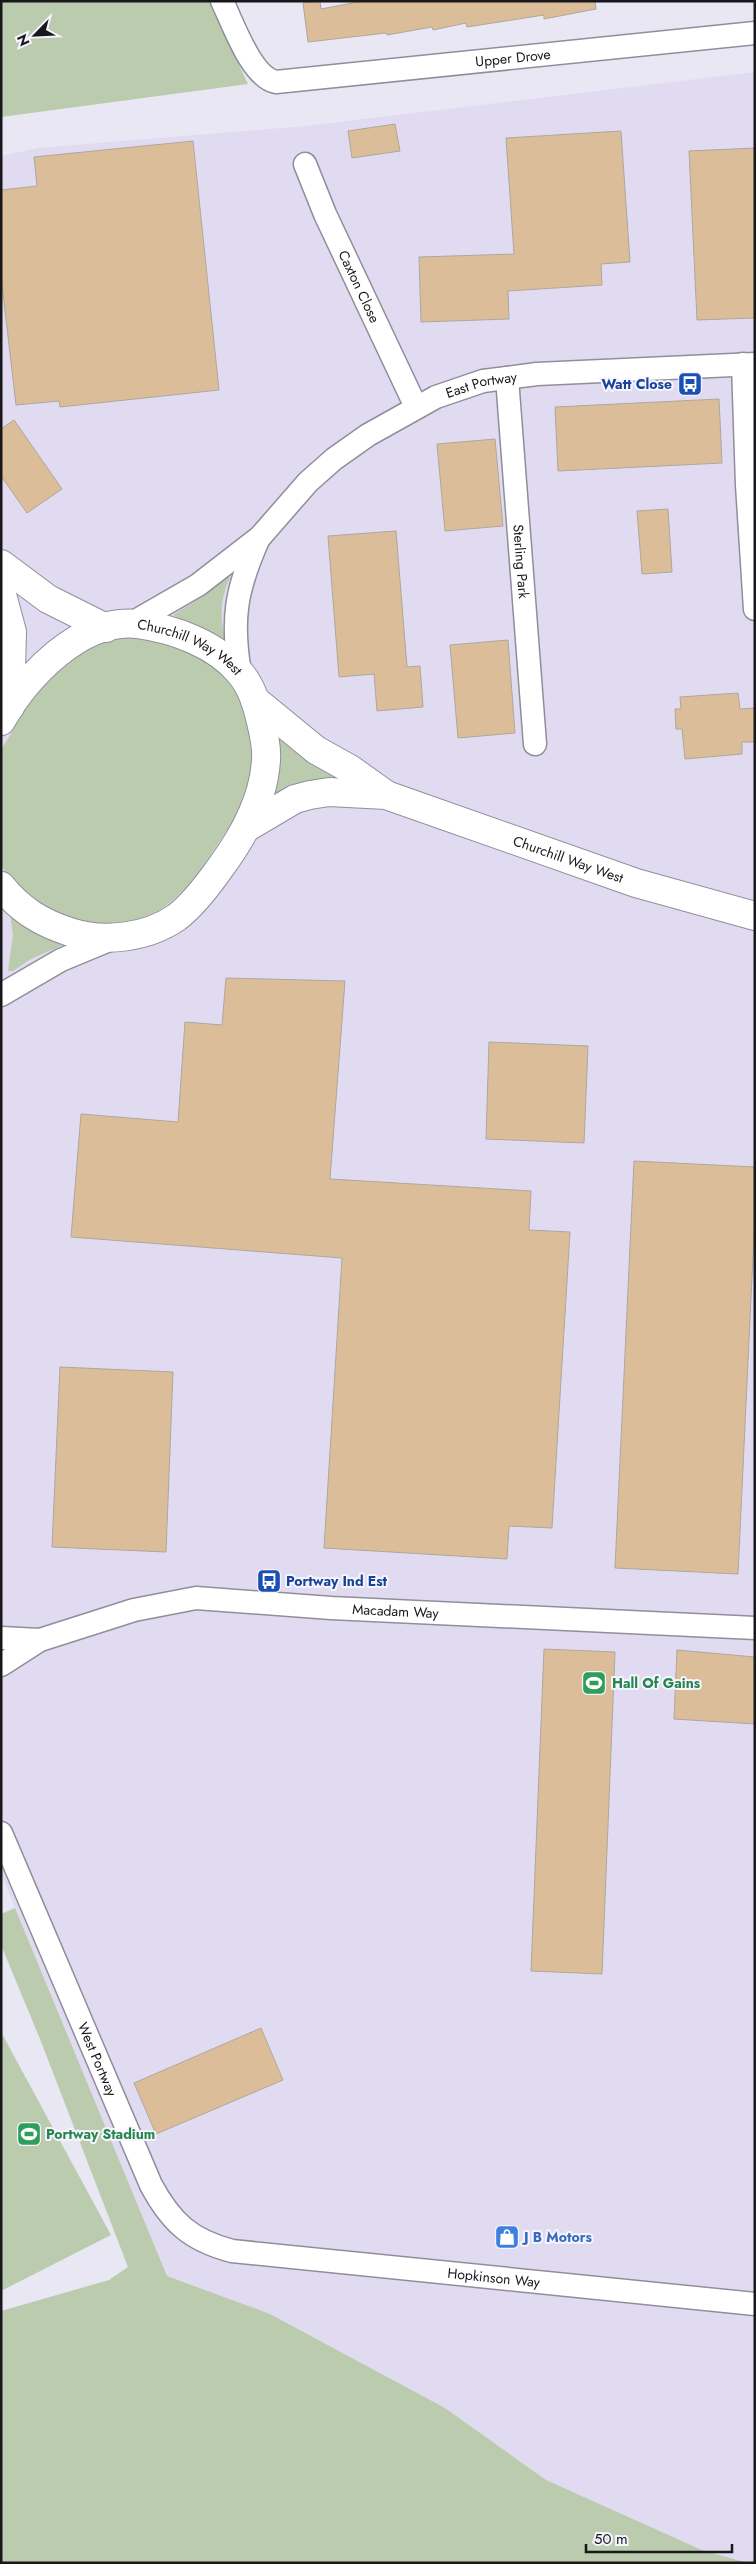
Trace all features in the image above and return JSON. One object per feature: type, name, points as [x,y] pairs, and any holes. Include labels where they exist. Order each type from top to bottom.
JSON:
[{"type":"main road","name":"Churchill Way West","points":[[1,564],[48,599],[119,626],[160,627],[186,636],[227,661],[240,673],[256,700],[265,740],[266,759],[259,798],[246,828],[208,884],[177,917],[147,931],[114,938],[75,934],[52,926],[19,906],[1,886]]},
{"type":"main road","points":[[1,591],[12,632],[5,714]]},
{"type":"main road","points":[[5,714],[30,680],[68,645],[119,626]]},
{"type":"main road","name":"Churchill Way West","points":[[256,700],[316,750],[350,769],[386,795]]},
{"type":"main road","name":"Churchill Way West","points":[[246,828],[296,800],[310,795],[338,792],[386,795],[636,884],[755,916]]},
{"type":"street","name":"Upper Drove","points":[[222,1],[252,63],[261,74],[271,81],[288,82],[755,32]]},
{"type":"street","name":"Caxton Close","points":[[305,164],[325,214],[416,407]]},
{"type":"street","name":"East Portway","points":[[260,537],[308,482],[334,458],[368,435],[416,407],[458,389],[483,381],[537,374],[749,364]]},
{"type":"street","points":[[749,364],[747,485],[755,610]]},
{"type":"street","name":"Sterling Park","points":[[507,378],[535,744]]},
{"type":"street","points":[[119,626],[198,585],[260,537]]},
{"type":"street","points":[[240,673],[236,636],[237,599],[248,562],[260,537]]},
{"type":"street","points":[[1,995],[61,960],[114,938]]},
{"type":"street","name":"Macadam Way","points":[[40,1640],[134,1610],[196,1598],[331,1608],[755,1628]]},
{"type":"street","points":[[1,1638],[40,1640]]},
{"type":"street","points":[[1,1665],[40,1640]]},
{"type":"street","name":"West Portway","points":[[1,1834],[143,2167],[165,2211],[193,2235],[215,2246],[232,2250]]},
{"type":"street","name":"Hopkinson Way","points":[[232,2250],[755,2304]]},
{"type":"shaded area","points":[[755,72],[755,2563],[748,2563],[702,2550],[546,2480],[445,2408],[270,2314],[167,2276],[1,1874],[1,156],[38,148],[305,126]]},
{"type":"green space","points":[[1,1],[209,1],[248,84],[1,117]]},
{"type":"green space","points":[[227,575],[230,578],[223,601],[222,624],[225,640],[222,643],[173,615],[205,595]]},
{"type":"green space","points":[[124,637],[166,640],[188,650],[208,663],[225,678],[238,696],[247,715],[253,737],[253,760],[247,793],[236,816],[203,866],[181,892],[163,908],[148,915],[117,923],[100,923],[68,918],[54,912],[31,898],[18,887],[1,865],[1,750],[39,687],[51,673],[82,650],[105,641]]},
{"type":"green space","points":[[277,734],[348,780],[290,787],[273,796]]},
{"type":"green space","points":[[10,914],[65,944],[31,959],[13,971],[8,971],[13,935]]},
{"type":"green space","points":[[15,1908],[167,2276],[270,2314],[445,2408],[546,2480],[702,2550],[748,2563],[1,2563],[1,2311],[109,2280],[128,2267],[40,2039],[1,1945],[1,1914]]},
{"type":"green space","name":"Portway Stadium","points":[[1,2032],[111,2235],[1,2291]]},
{"type":"building","points":[[320,1],[321,9],[363,1],[595,1],[596,9],[544,19],[544,15],[467,27],[466,23],[433,30],[432,27],[387,35],[386,33],[308,42],[303,3]]},
{"type":"building","points":[[395,124],[400,151],[352,158],[348,131]]},
{"type":"building","points":[[621,131],[630,262],[601,264],[602,285],[508,291],[509,319],[421,322],[419,257],[514,254],[506,138]]},
{"type":"building","points":[[193,141],[219,390],[60,407],[59,401],[16,405],[1,276],[1,190],[37,186],[34,157]]},
{"type":"building","points":[[755,148],[755,318],[697,320],[689,151]]},
{"type":"building","points":[[719,399],[722,463],[558,471],[555,407]]},
{"type":"building","points":[[14,420],[62,489],[27,513],[1,476],[1,429]]},
{"type":"building","points":[[495,439],[503,526],[445,531],[437,444]]},
{"type":"building","points":[[668,509],[672,572],[642,574],[637,511]]},
{"type":"building","points":[[396,531],[407,667],[420,666],[423,707],[377,711],[374,674],[339,677],[328,536]]},
{"type":"building","points":[[508,640],[515,733],[458,738],[450,645]]},
{"type":"building","points":[[738,693],[740,709],[755,708],[755,742],[742,742],[742,754],[685,759],[682,729],[676,729],[675,709],[681,709],[680,697]]},
{"type":"building","points":[[226,978],[345,981],[330,1179],[531,1191],[529,1230],[570,1232],[552,1528],[509,1526],[507,1559],[324,1548],[342,1258],[71,1237],[81,1114],[178,1122],[185,1022],[222,1025]]},
{"type":"building","points":[[489,1042],[588,1046],[584,1143],[486,1139]]},
{"type":"building","points":[[634,1161],[755,1167],[755,1213],[738,1574],[615,1568]]},
{"type":"building","points":[[60,1367],[173,1372],[166,1552],[52,1547]]},
{"type":"building","points":[[544,1649],[615,1652],[602,1974],[531,1971]]},
{"type":"building","points":[[677,1650],[755,1657],[755,1724],[674,1719]]},
{"type":"building","points":[[261,2028],[283,2080],[156,2134],[134,2083]]},
{"type":"place","name":"Watt Close","points":[[690,384]]},
{"type":"place","name":"Portway Ind Est","points":[[269,1581]]},
{"type":"place","name":"Hall Of Gains","points":[[594,1683]]},
{"type":"place","name":"Portway Stadium","points":[[29,2134]]},
{"type":"place","name":"J B Motors","points":[[507,2237]]}]
